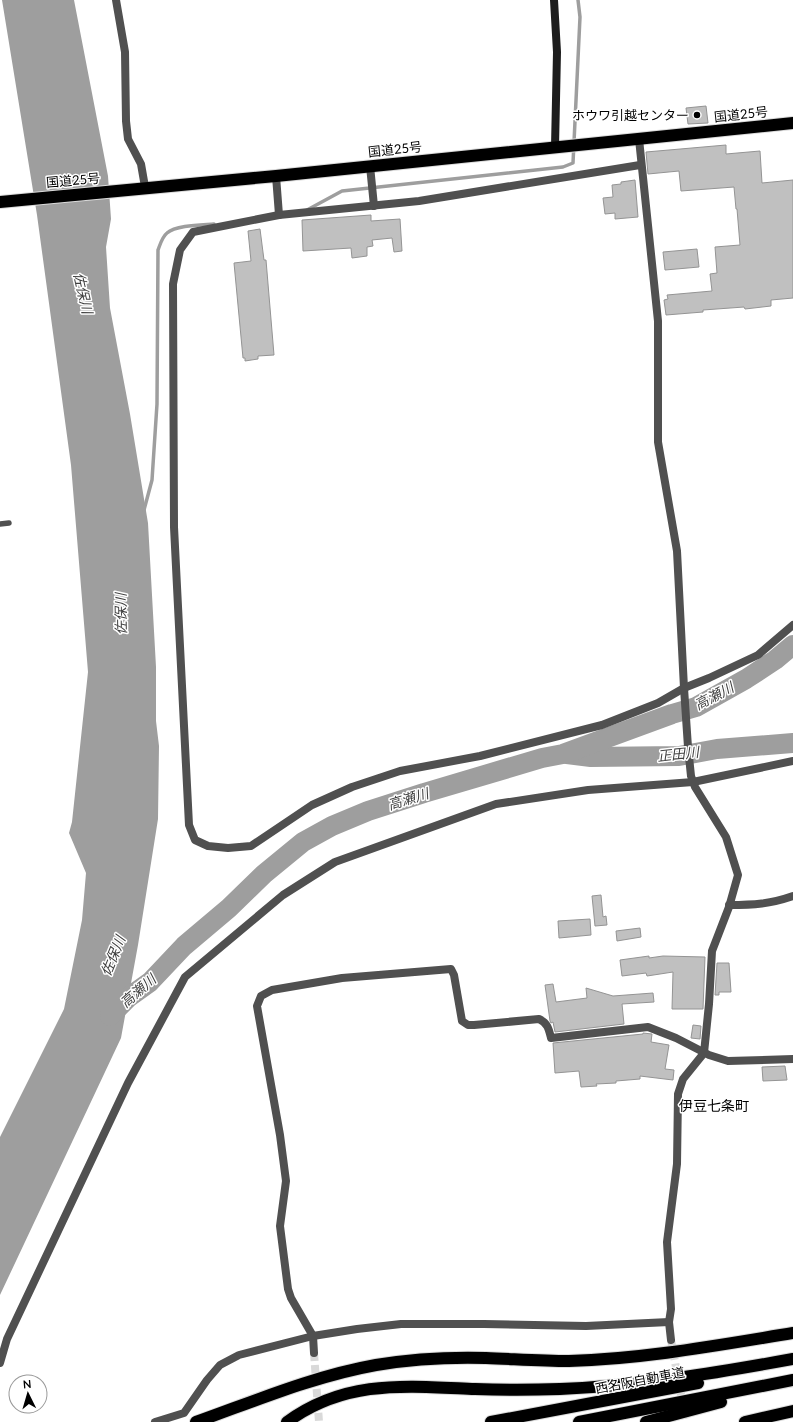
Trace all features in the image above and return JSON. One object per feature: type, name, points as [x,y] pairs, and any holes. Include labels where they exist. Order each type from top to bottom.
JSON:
[{"type":"highway","name":"国道25号","points":[[0,202],[145,187],[276,176],[793,123]]},
{"type":"highway","points":[[196,1422],[247,1403],[336,1374],[376,1365],[410,1360],[485,1358],[534,1360],[605,1359],[696,1348],[793,1333]]},
{"type":"highway","points":[[287,1422],[318,1403],[339,1395],[384,1387],[410,1386],[516,1390],[560,1389],[716,1373],[793,1359]]},
{"type":"highway","name":"西名阪自動車道","points":[[491,1422],[793,1364]]},
{"type":"highway","points":[[579,1422],[793,1381]]},
{"type":"highway","points":[[646,1422],[793,1381]]},
{"type":"highway","points":[[745,1422],[793,1411]]},
{"type":"street","points":[[116,0],[125,52],[126,121],[128,139],[141,164],[145,187]]},
{"type":"street","points":[[554,0],[561,147]]},
{"type":"street","points":[[638,139],[658,321],[658,442],[677,551],[688,747],[693,782],[726,837],[738,875],[729,905],[712,950],[704,1053],[683,1080],[678,1094],[677,1164],[667,1242],[671,1309],[669,1322],[671,1340]]},
{"type":"street","points":[[640,165],[419,201],[279,215],[193,232],[180,250],[173,284],[174,527],[190,825],[194,840],[208,846],[228,848],[251,846],[312,805],[352,787],[400,771],[480,756],[602,725],[658,702],[758,655],[793,625]]},
{"type":"street","points":[[370,166],[374,206]]},
{"type":"street","points":[[276,176],[279,215]]},
{"type":"street","points":[[0,1363],[7,1339],[128,1083],[185,977],[283,895],[335,862],[496,804],[588,790],[693,782],[793,761]]},
{"type":"street","points":[[729,905],[773,903],[793,896]]},
{"type":"street","points":[[314,1353],[313,1336],[291,1298],[288,1288],[280,1226],[286,1181],[280,1135],[257,1006],[261,996],[272,990],[342,978],[451,969],[454,975],[462,1021],[468,1025],[487,1025],[539,1020],[544,1022],[548,1027],[551,1038],[648,1027],[676,1038],[704,1053],[728,1061],[793,1059]]},
{"type":"street","points":[[179,1422],[206,1380],[220,1365],[239,1355],[313,1336],[401,1324],[476,1323],[586,1326],[669,1322]]},
{"type":"street","points":[[155,1422],[184,1413]]},
{"type":"lane","points":[[0,524],[9,523]]},
{"type":"water","name":"佐保川","points":[[2,0],[74,0],[108,176],[111,219],[106,247],[110,308],[130,414],[148,523],[156,667],[156,721],[159,746],[158,819],[138,945],[121,1038],[0,1295],[0,1137],[64,1009],[82,920],[86,873],[69,833],[72,822],[88,672],[71,465],[37,215]]},
{"type":"building","name":"ホウワ引越センター","points":[[706,106],[708,123],[688,124],[686,108]]},
{"type":"building","points":[[726,145],[726,154],[760,151],[762,183],[793,180],[793,298],[771,300],[771,306],[745,309],[744,307],[703,310],[703,312],[666,315],[664,300],[668,299],[667,295],[712,291],[710,274],[717,273],[715,247],[740,245],[737,209],[734,187],[681,191],[679,171],[648,174],[646,152]]},
{"type":"building","points":[[635,180],[638,217],[615,219],[615,213],[605,214],[603,198],[613,197],[612,185]]},
{"type":"building","points":[[371,215],[371,221],[400,219],[402,251],[394,252],[392,238],[372,240],[373,246],[367,247],[367,256],[352,258],[351,248],[303,251],[302,220]]},
{"type":"building","points":[[260,229],[264,260],[266,260],[274,355],[258,356],[258,359],[245,361],[245,358],[243,358],[234,263],[251,261],[248,231]]},
{"type":"building","points":[[697,249],[699,267],[665,270],[663,252]]},
{"type":"building","points":[[601,895],[603,917],[606,916],[607,925],[595,926],[592,896]]},
{"type":"building","points":[[590,919],[591,935],[559,938],[558,921]]},
{"type":"building","points":[[640,928],[641,937],[617,941],[616,931]]},
{"type":"building","points":[[649,956],[649,958],[663,956],[705,957],[703,1009],[672,1009],[673,972],[647,976],[646,973],[622,976],[620,960]]},
{"type":"building","points":[[717,963],[729,963],[731,992],[719,992],[719,995],[715,995]]},
{"type":"building","points":[[553,984],[556,1002],[587,998],[586,988],[613,996],[653,993],[654,1002],[622,1004],[624,1024],[555,1032],[553,1022],[551,1023],[550,1021],[545,985]]},
{"type":"building","points":[[693,1025],[701,1026],[700,1039],[691,1038]]},
{"type":"building","points":[[643,1033],[652,1034],[651,1042],[669,1045],[665,1069],[674,1070],[673,1080],[640,1076],[640,1079],[616,1081],[616,1083],[596,1084],[597,1086],[581,1087],[579,1071],[555,1073],[553,1043]]},
{"type":"building","points":[[785,1066],[787,1080],[763,1081],[762,1067]]},
{"type":"waterway","points":[[307,210],[342,191],[563,167],[573,163],[580,17],[578,0]]},
{"type":"waterway","points":[[144,510],[152,480],[157,404],[158,250],[161,241],[171,230],[189,226],[214,224]]},
{"type":"waterway","name":"高瀬川","points":[[110,1016],[129,997],[150,982],[184,946],[229,908],[264,874],[303,842],[332,826],[368,811],[424,793],[542,758],[563,754],[672,714],[696,707],[746,679],[775,660],[793,645]]},
{"type":"waterway","name":"正田川","points":[[567,754],[591,757],[679,756],[717,749],[793,743]]},
{"type":"tunnel","points":[[671,1340],[686,1422]]},
{"type":"tunnel","points":[[314,1353],[319,1422]]},
{"type":"place","name":"ホウワ引越センター","points":[[697,115]]},
{"type":"district","name":"伊豆七条町","points":[[714,1106]]}]
